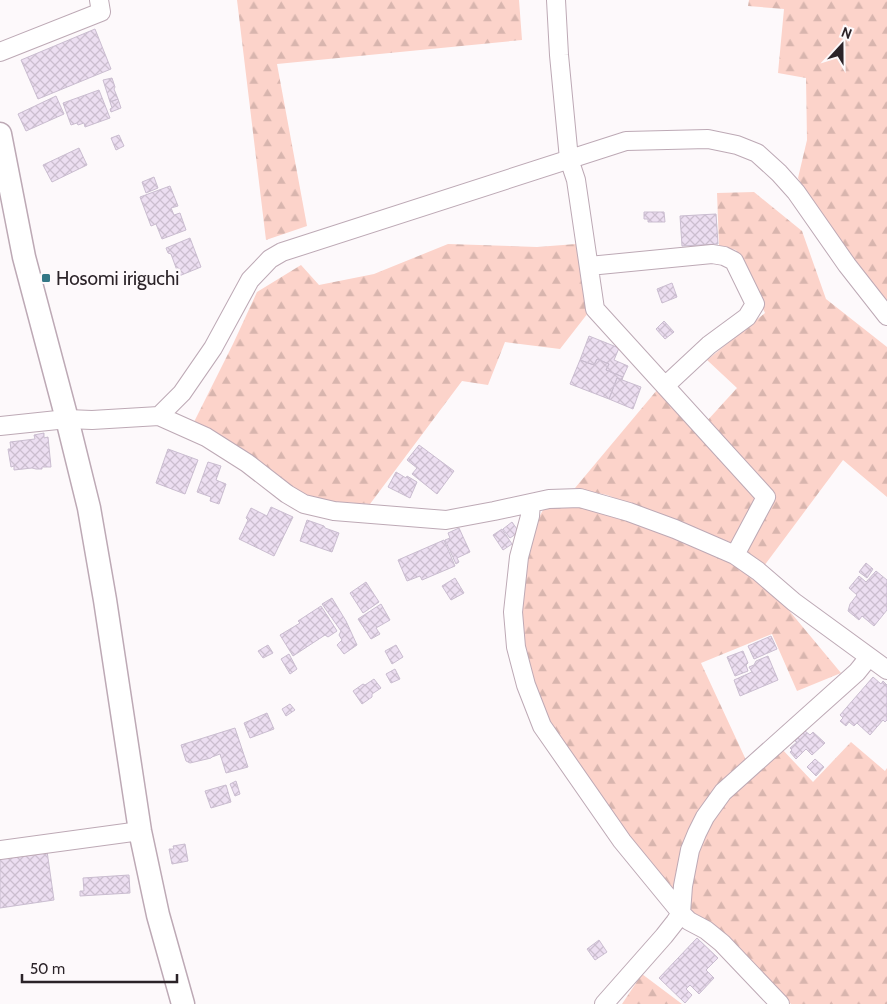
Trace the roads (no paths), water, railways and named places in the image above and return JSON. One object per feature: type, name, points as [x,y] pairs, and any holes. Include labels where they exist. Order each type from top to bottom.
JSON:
[{"type":"street","points":[[0,52],[101,12],[99,0]]},
{"type":"street","points":[[556,0],[569,159],[576,180],[594,309],[766,497],[735,555]]},
{"type":"street","points":[[0,137],[24,257],[89,508],[140,831],[158,915],[183,1004]]},
{"type":"street","points":[[159,416],[182,393],[213,348],[250,280],[270,258],[282,252],[626,142],[708,139],[737,145],[757,153],[780,173],[796,192],[847,265],[887,316]]},
{"type":"street","points":[[589,266],[712,254],[734,260],[755,304],[747,317],[709,345],[665,386]]},
{"type":"street","points":[[0,426],[67,419],[92,420],[159,416],[206,437],[247,463],[287,494],[304,504],[334,511],[446,520],[494,512],[548,499],[580,498],[666,525],[735,555],[758,571],[794,602],[887,670]]},
{"type":"street","points":[[531,503],[530,516],[519,557],[513,612],[516,647],[526,685],[542,726],[622,841],[681,913],[722,943],[780,1004]]},
{"type":"street","points":[[604,1004],[670,929],[681,913],[683,886],[690,850],[705,817],[723,792],[857,672],[869,657]]},
{"type":"street","points":[[0,850],[140,831]]},
{"type":"place","name":"Hosomi iriguchi","points":[[46,278]]}]
